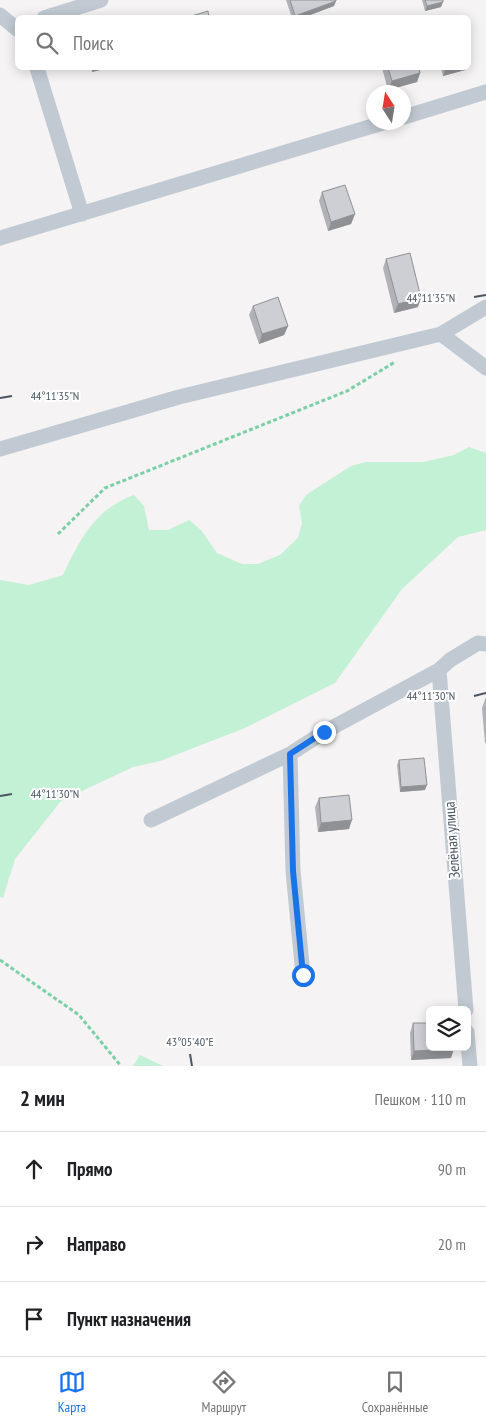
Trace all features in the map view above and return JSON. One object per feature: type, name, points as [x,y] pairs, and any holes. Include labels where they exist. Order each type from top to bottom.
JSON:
[{"type":"street","points":[[54,15],[101,0]]},
{"type":"street","points":[[0,14],[15,27]]},
{"type":"street","points":[[38,70],[82,214]]},
{"type":"street","points":[[411,115],[486,92]]},
{"type":"street","points":[[0,238],[366,128]]},
{"type":"street","points":[[0,449],[179,397],[441,334],[486,307]]},
{"type":"street","points":[[441,334],[486,368]]},
{"type":"street","points":[[151,820],[290,754],[324,732],[439,670],[450,660],[478,642],[486,644]]},
{"type":"street","name":"Зелёная улица","points":[[439,670],[466,1006]]},
{"type":"street","points":[[290,754],[293,871],[303,975]]},
{"type":"street","points":[[469,1051],[470,1066]]},
{"type":"path","points":[[58,534],[105,488],[347,391],[402,358]]},
{"type":"path","points":[[0,960],[79,1015],[121,1066]]},
{"type":"green space","points":[[469,447],[486,453],[486,530],[458,537],[402,589],[335,683],[245,728],[160,761],[133,767],[61,801],[15,859],[3,898],[0,897],[0,580],[29,585],[63,575],[90,527],[109,508],[134,495],[144,506],[149,530],[168,530],[189,520],[201,530],[217,553],[242,564],[258,564],[280,555],[298,538],[302,523],[299,506],[306,495],[351,466],[366,462],[423,462],[454,455]]},
{"type":"green space","points":[[140,1055],[163,1066],[133,1066]]},
{"type":"building","points":[[290,0],[336,0],[298,15],[295,15]]},
{"type":"building","points":[[425,0],[443,0],[443,2],[427,6]]},
{"type":"building","points":[[208,11],[209,15],[195,15]]},
{"type":"building","points":[[389,70],[419,70],[420,73],[392,81]]},
{"type":"building","points":[[345,185],[355,214],[331,222],[322,192]]},
{"type":"building","points":[[410,253],[421,298],[398,304],[386,259]]},
{"type":"building","points":[[278,297],[288,326],[262,334],[253,306]]},
{"type":"building","points":[[424,758],[427,785],[401,787],[399,760]]},
{"type":"building","points":[[349,795],[352,820],[321,823],[319,798]]},
{"type":"building","points":[[413,1023],[426,1023],[426,1050],[414,1051]]},
{"type":"route","points":[[303,975],[293,871],[290,754],[324,732]]}]
